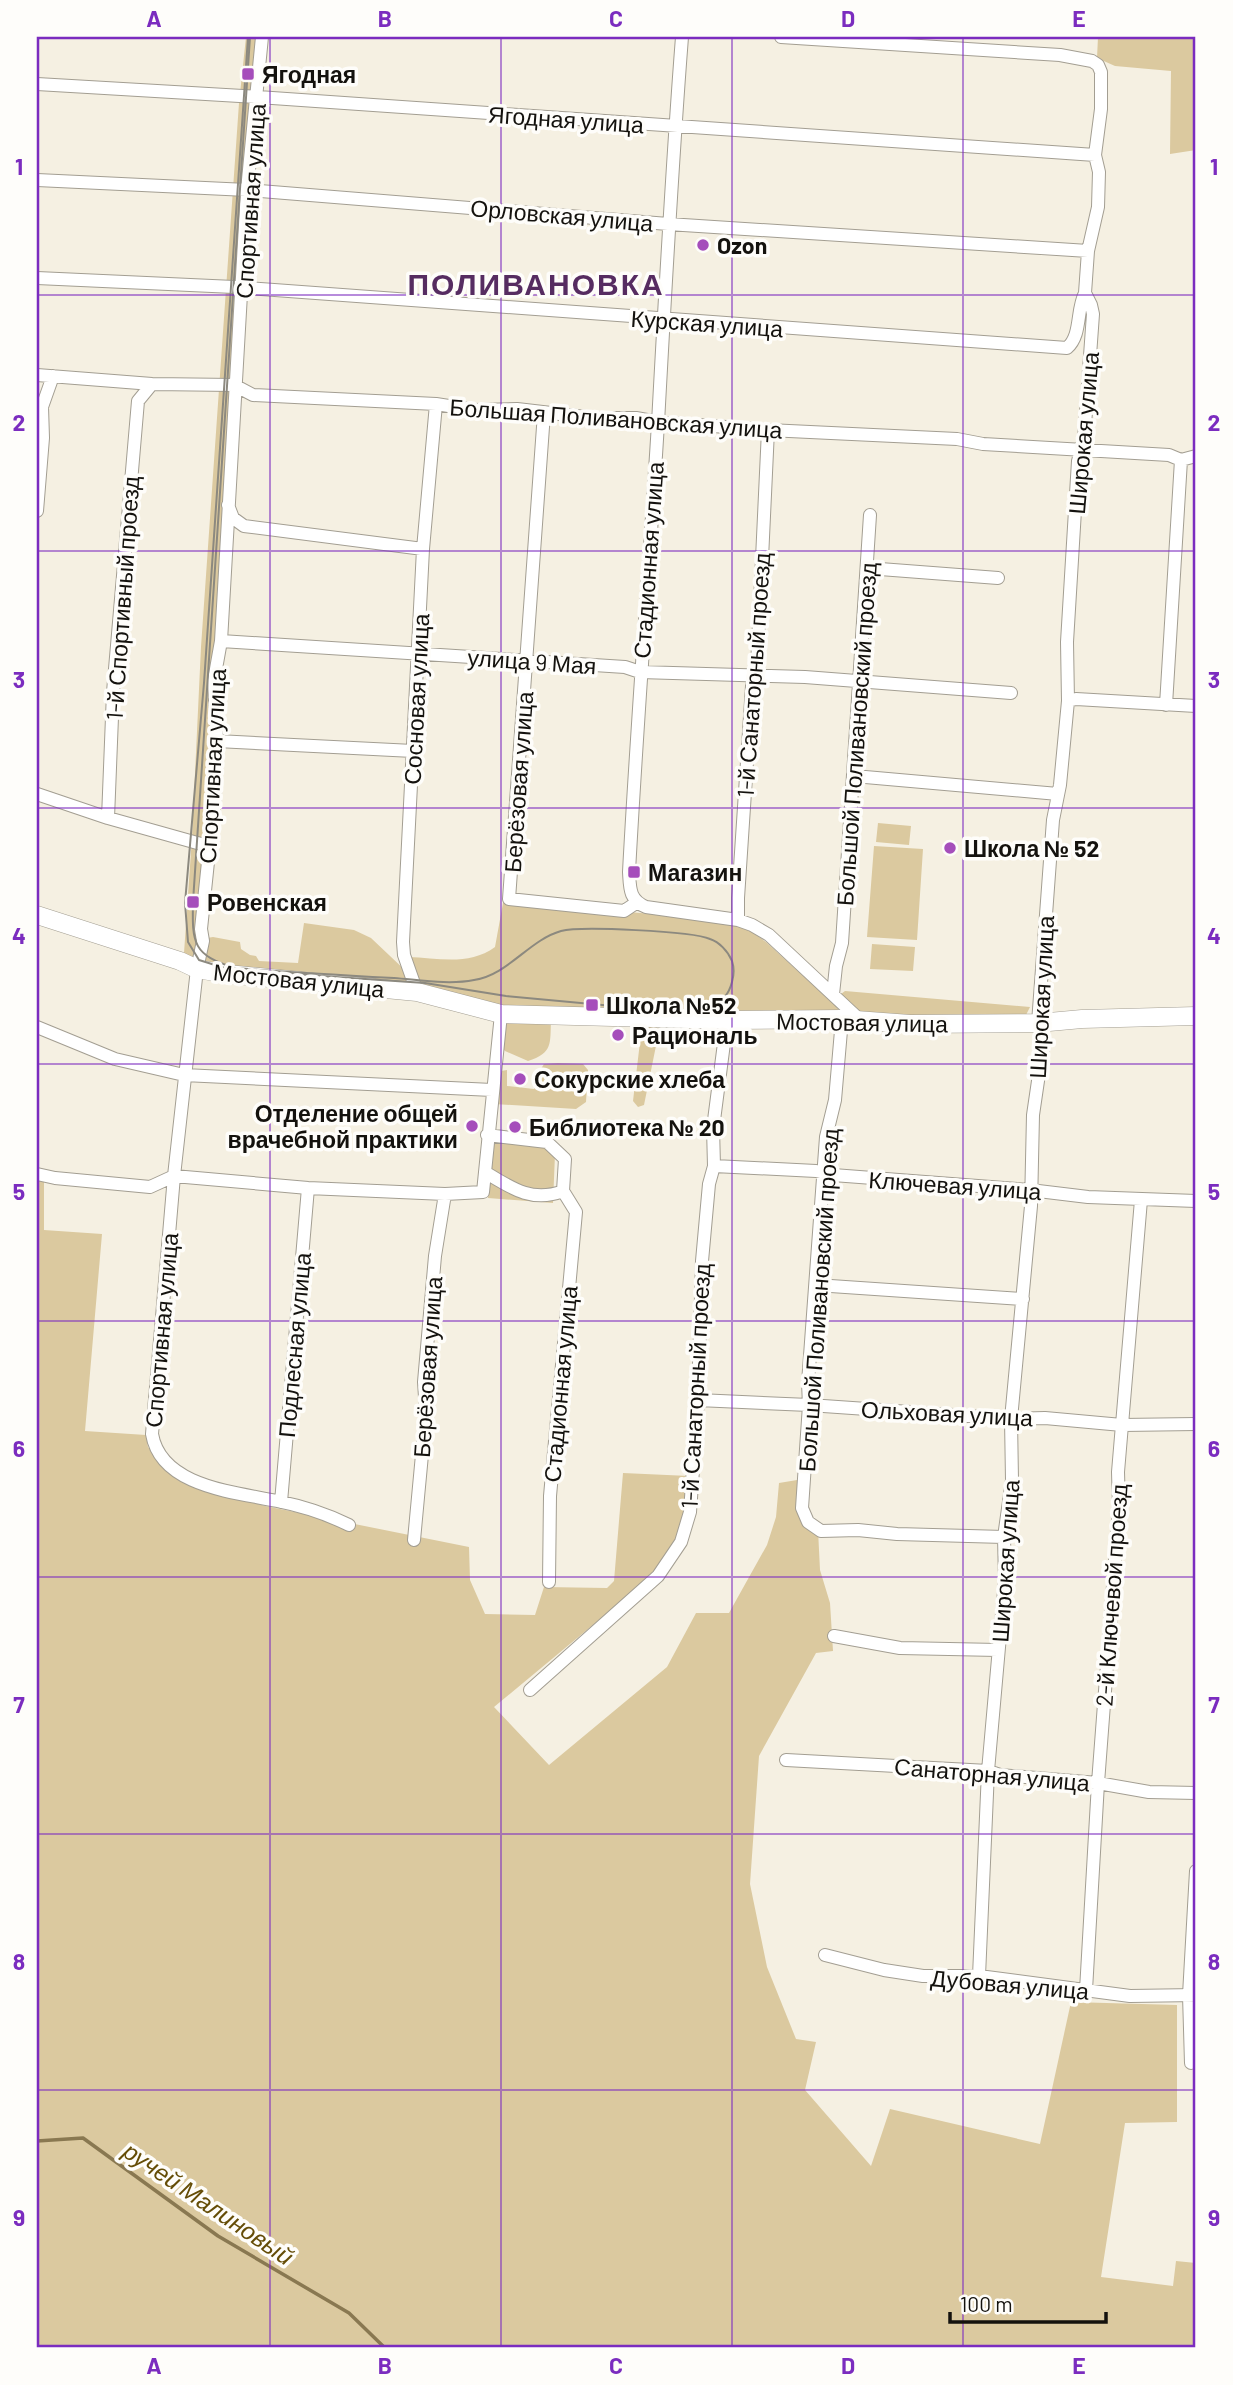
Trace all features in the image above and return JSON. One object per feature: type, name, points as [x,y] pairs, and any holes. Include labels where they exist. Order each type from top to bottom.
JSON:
[{"type":"street","name":"Спортивная улица","points":[[262,37],[247,190],[220,641],[215,680],[215,795],[201,929],[203,941],[197,969],[174,1176],[152,1434],[160,1456],[179,1473],[207,1486],[281,1502],[330,1516],[349,1525]]},
{"type":"street","name":"Стадионная улица","points":[[641,905],[631,895],[629,872],[668,224],[682,37]]},
{"type":"street","name":"Широкая улица","points":[[780,37],[1060,55],[1085,58],[1098,65],[1101,72],[1101,109],[1095,155],[1099,172],[1098,207],[1088,251],[1085,293],[1093,314],[1082,449],[1078,461],[1067,642],[1068,701],[1053,820],[1038,1023],[1044,1040],[1033,1115],[1031,1206],[1011,1419],[1012,1480],[1004,1537],[1005,1580],[988,1771],[979,1976]]},
{"type":"street","name":"Ягодная улица","points":[[37,84],[1095,155]]},
{"type":"street","name":"Орловская улица","points":[[37,180],[247,190],[668,224],[1088,251]]},
{"type":"street","name":"Курская улица","points":[[37,278],[243,288],[1067,348],[1076,334],[1079,305],[1085,293]]},
{"type":"street","name":"Большая Поливановская улица","points":[[37,375],[152,384],[234,385],[253,395],[436,404],[474,410],[517,409],[544,414],[636,418],[768,430],[878,433],[957,439],[983,444],[1169,455],[1181,460],[1196,456]]},
{"type":"street","points":[[37,511],[43,438],[42,407],[53,376]]},
{"type":"street","name":"1-й Спортивный проезд","points":[[108,818],[113,692],[138,401],[152,384]]},
{"type":"street","name":"Сосновая улица","points":[[417,992],[404,955],[403,942],[423,549],[436,404]]},
{"type":"street","name":"Берёзовая улица","points":[[544,414],[509,899],[624,911],[641,905]]},
{"type":"street","name":"1-й Санаторный проезд","points":[[738,920],[768,430]]},
{"type":"street","points":[[1166,705],[1181,460]]},
{"type":"street","points":[[228,505],[233,518],[244,526],[423,549]]},
{"type":"street","name":"Большой Поливановский проезд","points":[[833,994],[842,943],[870,515]]},
{"type":"street","points":[[867,568],[998,578]]},
{"type":"street","name":"улица 9 Мая","points":[[220,641],[625,667],[640,672],[805,677],[1012,693]]},
{"type":"street","points":[[1068,701],[1076,699],[1196,706]]},
{"type":"street","points":[[217,741],[414,751]]},
{"type":"street","points":[[854,776],[1058,794]]},
{"type":"street","points":[[37,794],[108,818],[208,846]]},
{"type":"street","points":[[641,905],[738,920],[752,925],[769,935],[861,1021]]},
{"type":"street","name":"Мостовая улица","points":[[37,915],[180,961],[197,969],[417,992],[501,1014],[727,1020],[842,1019],[910,1024],[1038,1023],[1196,1016]]},
{"type":"street","points":[[38,1176],[150,1186],[174,1176],[308,1188],[445,1194],[484,1192],[501,1014]]},
{"type":"street","name":"Большой Поливановский проезд","points":[[842,1019],[835,1100],[826,1138],[808,1383],[802,1508],[808,1522],[821,1531],[858,1530],[897,1534],[1004,1537]]},
{"type":"street","name":"1-й Санаторный проезд","points":[[530,1690],[658,1576],[681,1542],[690,1512],[698,1400],[702,1261],[709,1184],[714,1166],[713,1128],[727,1020]]},
{"type":"street","points":[[37,1027],[115,1059],[184,1075],[492,1090]]},
{"type":"street","points":[[485,1172],[526,1194],[549,1196],[563,1191],[565,1159],[547,1142],[488,1135]]},
{"type":"street","name":"Ключевая улица","points":[[714,1166],[1141,1200],[1196,1201]]},
{"type":"street","name":"Подлесная улица","points":[[281,1502],[308,1188]]},
{"type":"street","name":"Стадионная улица","points":[[549,1582],[550,1496],[576,1212],[563,1191]]},
{"type":"street","name":"Берёзовая улица","points":[[414,1540],[426,1412],[424,1382],[435,1256],[445,1194]]},
{"type":"street","name":"2-й Ключевой проезд","points":[[1086,1990],[1098,1783],[1119,1507],[1118,1472],[1141,1200]]},
{"type":"street","points":[[816,1284],[1023,1299]]},
{"type":"street","name":"Ольховая улица","points":[[698,1400],[1011,1419],[1045,1418],[1122,1425],[1196,1424]]},
{"type":"street","points":[[834,1636],[900,1648],[998,1650]]},
{"type":"street","name":"Санаторная улица","points":[[786,1760],[988,1771],[1000,1775],[1098,1783],[1149,1792],[1196,1793]]},
{"type":"street","points":[[1191,2063],[1196,1871]]},
{"type":"street","name":"Дубовая улица","points":[[825,1955],[884,1970],[923,1976],[979,1976],[1130,1996],[1193,1995]]},
{"type":"shaded area","points":[[246,37],[260,37],[212,679],[215,742],[198,955],[191,958],[184,953],[201,647],[239,103]]},
{"type":"shaded area","points":[[1098,37],[1196,37],[1196,150],[1170,154],[1171,71],[1115,66],[1097,58]]},
{"type":"shaded area","points":[[878,823],[911,826],[909,845],[876,842]]},
{"type":"shaded area","points":[[874,846],[923,849],[917,940],[867,937]]},
{"type":"shaded area","points":[[503,903],[675,916],[733,924],[749,930],[766,942],[835,1005],[837,1014],[520,1008],[463,1000],[424,987],[420,983],[408,957],[464,959],[485,953],[495,947]]},
{"type":"shaded area","points":[[304,923],[354,930],[371,938],[408,973],[410,985],[213,967],[204,961],[207,938],[213,937],[240,942],[241,949],[256,956],[259,961],[298,963]]},
{"type":"shaded area","points":[[872,944],[915,947],[913,971],[870,969]]},
{"type":"shaded area","points":[[845,991],[1030,1007],[1026,1015],[914,1018],[860,1013],[841,994]]},
{"type":"shaded area","points":[[551,1020],[548,1046],[542,1055],[536,1058],[528,1061],[505,1051],[499,1044],[505,1021]]},
{"type":"shaded area","points":[[642,1025],[655,1025],[659,1031],[644,1105],[638,1107],[633,1101]]},
{"type":"shaded area","points":[[544,1064],[583,1064],[588,1070],[586,1102],[576,1109],[494,1104],[501,1071],[507,1070],[507,1086],[534,1089]]},
{"type":"shaded area","points":[[491,1142],[548,1146],[555,1154],[553,1203],[488,1198]]},
{"type":"shaded area","points":[[37,1177],[44,1181],[44,1230],[102,1234],[85,1431],[146,1435],[148,1447],[156,1457],[200,1487],[265,1506],[469,1547],[470,1580],[485,1614],[535,1615],[544,1587],[607,1588],[614,1581],[623,1473],[689,1476],[678,1541],[659,1570],[494,1707],[549,1765],[667,1667],[696,1613],[729,1613],[767,1545],[776,1517],[779,1483],[803,1479],[800,1508],[818,1530],[820,1570],[830,1603],[833,1651],[816,1653],[759,1756],[750,1884],[767,1967],[796,2039],[816,2042],[805,2090],[871,2166],[890,2109],[1040,2144],[1071,2002],[1177,2005],[1177,2122],[1125,2123],[1101,2277],[1173,2286],[1176,2261],[1196,2263],[1196,2348],[37,2348]]},
{"type":"waterway","name":"ручей Малиновый","points":[[37,2141],[83,2138],[218,2236],[349,2313],[385,2348]]},
{"type":"tram line","points":[[248,37],[204,683],[185,903],[188,942],[199,960],[231,970],[425,983],[506,996],[678,1012],[712,1006],[729,991],[733,977],[732,961],[726,950],[713,940],[682,934],[612,929],[561,931],[549,935],[497,972],[474,980],[455,982],[235,968],[211,958],[198,946],[193,928],[193,902],[250,37]]},
{"type":"place","name":"Ягодная","points":[[248,74]]},
{"type":"place","name":"Ozon","points":[[703,245]]},
{"type":"place","name":"Школа № 52","points":[[950,848]]},
{"type":"place","name":"Магазин","points":[[634,872]]},
{"type":"place","name":"Ровенская","points":[[193,902]]},
{"type":"place","name":"Школа №52","points":[[592,1005]]},
{"type":"place","name":"Рациональ","points":[[618,1035]]},
{"type":"place","name":"Сокурские хлеба","points":[[520,1079]]},
{"type":"place","name":"Отделение общей врачебной практики","points":[[472,1126]]},
{"type":"place","name":"Библиотека № 20","points":[[515,1127]]},
{"type":"district","name":"ПОЛИВАНОВКА","points":[[536,283]]}]
